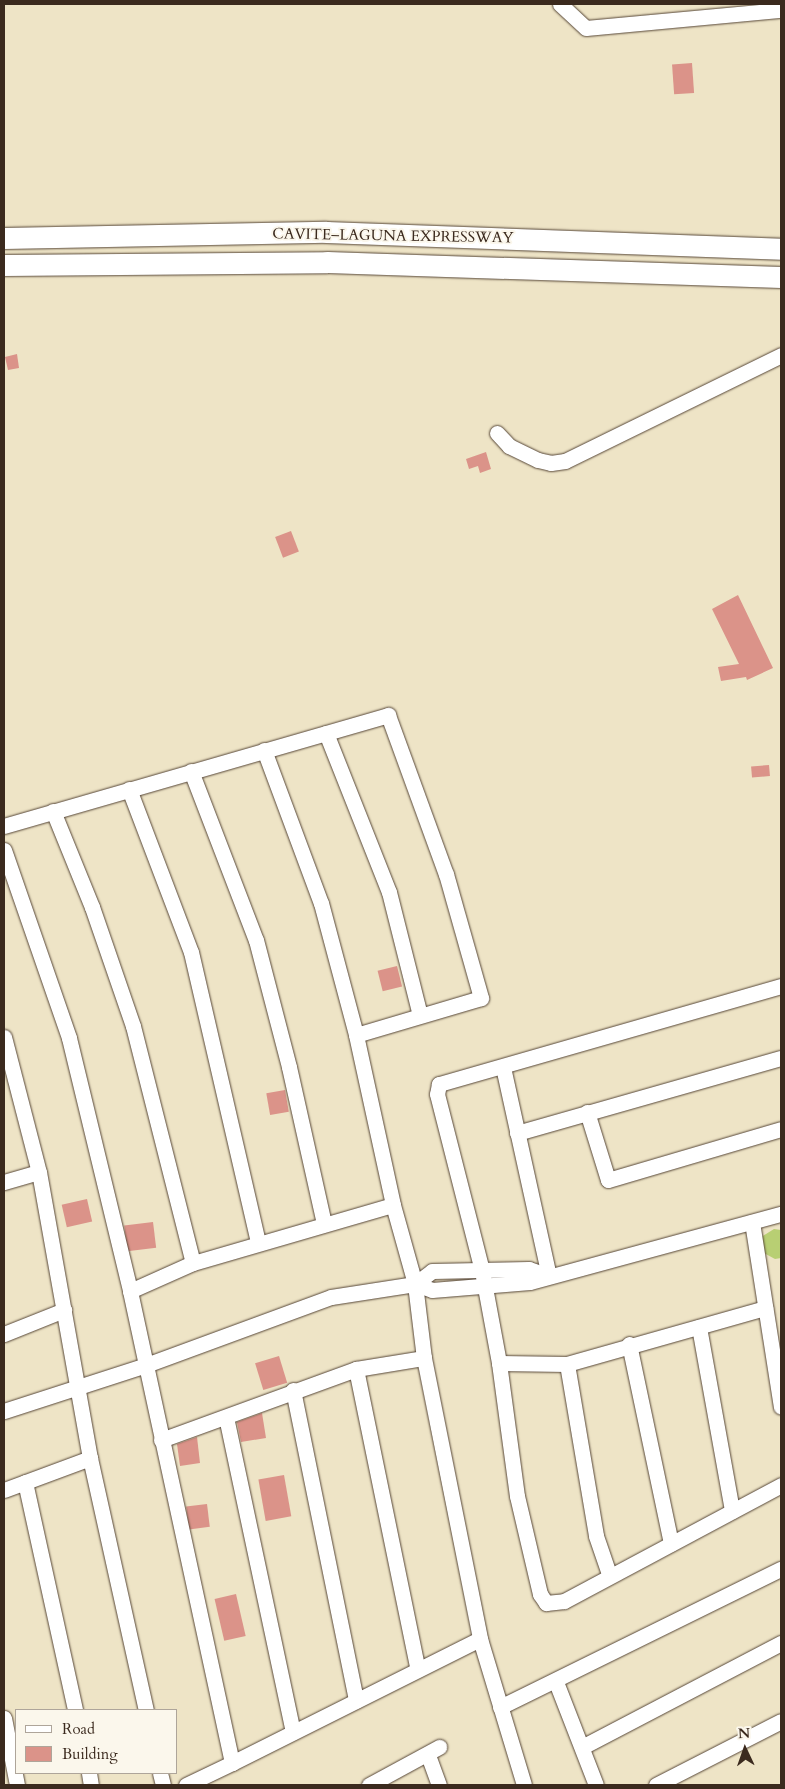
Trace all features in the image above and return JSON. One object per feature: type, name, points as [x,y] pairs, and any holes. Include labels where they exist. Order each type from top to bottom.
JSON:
[{"type":"highway","name":"CAVITE–LAGUNA EXPRESSWAY","points":[[4,238],[326,232],[781,249]]},
{"type":"highway","name":"CAVITE–LAGUNA EXPRESSWAY","points":[[4,265],[327,262],[781,277]]},
{"type":"street","points":[[560,4],[586,28],[781,10]]},
{"type":"street","points":[[498,433],[509,446],[538,460],[551,463],[565,462],[781,355]]},
{"type":"street","points":[[4,826],[388,715],[446,874],[481,998],[356,1036]]},
{"type":"street","points":[[326,732],[390,892],[420,1015]]},
{"type":"street","points":[[264,750],[321,903],[356,1036],[393,1206],[415,1284],[424,1358],[480,1639],[524,1785]]},
{"type":"street","points":[[191,771],[256,940],[289,1067],[324,1224]]},
{"type":"street","points":[[129,789],[191,952],[258,1242]]},
{"type":"street","points":[[53,811],[92,907],[133,1026],[193,1263]]},
{"type":"street","points":[[4,850],[69,1038],[130,1291],[232,1762]]},
{"type":"street","points":[[781,986],[439,1084],[437,1094],[482,1278],[499,1363],[518,1496],[540,1594],[546,1603],[564,1601],[609,1574],[671,1544],[781,1485]]},
{"type":"street","points":[[4,1037],[40,1172],[90,1458],[146,1709]]},
{"type":"street","points":[[517,1133],[781,1058]]},
{"type":"street","points":[[503,1067],[549,1276]]},
{"type":"street","points":[[587,1112],[608,1180],[781,1129]]},
{"type":"street","points":[[4,1182],[40,1172]]},
{"type":"street","points":[[130,1291],[193,1263],[258,1242],[393,1206]]},
{"type":"street","points":[[4,1411],[146,1365],[331,1297],[415,1284],[432,1290],[482,1278],[530,1282],[781,1214]]},
{"type":"street","points":[[752,1222],[781,1407]]},
{"type":"street","points":[[499,1363],[567,1364],[629,1344],[765,1308]]},
{"type":"street","points":[[4,1334],[64,1310]]},
{"type":"street","points":[[699,1327],[732,1511]]},
{"type":"street","points":[[629,1344],[671,1544]]},
{"type":"street","points":[[161,1440],[226,1417],[293,1390],[356,1369],[424,1358]]},
{"type":"street","points":[[567,1364],[596,1536],[609,1574]]},
{"type":"street","points":[[356,1369],[418,1670]]},
{"type":"street","points":[[293,1390],[356,1701]]},
{"type":"street","points":[[226,1417],[293,1732]]},
{"type":"street","points":[[4,1490],[90,1458]]},
{"type":"street","points":[[25,1482],[75,1709]]},
{"type":"street","points":[[500,1707],[556,1682],[781,1569]]},
{"type":"street","points":[[186,1785],[480,1639]]},
{"type":"street","points":[[582,1747],[781,1643]]},
{"type":"street","points":[[556,1682],[596,1785]]},
{"type":"street","points":[[4,1718],[17,1785]]},
{"type":"street","points":[[656,1785],[781,1721]]},
{"type":"street","points":[[368,1785],[434,1751],[439,1785]]},
{"type":"green space","points":[[774,1229],[781,1230],[781,1258],[775,1259],[762,1252],[761,1237]]},
{"type":"building","points":[[692,63],[694,93],[674,94],[672,64]]},
{"type":"building","points":[[17,354],[19,368],[8,370],[5,357]]},
{"type":"building","points":[[486,452],[491,469],[480,473],[478,466],[469,469],[466,459]]},
{"type":"building","points":[[291,531],[299,552],[283,558],[275,537]]},
{"type":"building","points":[[738,595],[773,668],[747,680],[746,677],[721,681],[718,667],[739,664],[712,609]]},
{"type":"building","points":[[769,765],[770,776],[752,778],[751,767]]},
{"type":"building","points":[[397,966],[402,986],[383,991],[378,971]]},
{"type":"building","points":[[285,1090],[289,1112],[270,1115],[266,1093]]},
{"type":"building","points":[[87,1199],[92,1221],[67,1227],[62,1205]]},
{"type":"building","points":[[153,1222],[156,1248],[127,1251],[124,1226]]},
{"type":"building","points":[[279,1356],[287,1383],[263,1390],[255,1363]]},
{"type":"building","points":[[262,1413],[266,1438],[241,1442],[237,1422]]},
{"type":"building","points":[[197,1437],[200,1463],[180,1466],[177,1444]]},
{"type":"building","points":[[284,1475],[291,1516],[266,1521],[258,1480]]},
{"type":"building","points":[[207,1504],[210,1527],[189,1529],[186,1507]]},
{"type":"building","points":[[236,1594],[246,1636],[224,1641],[215,1599]]}]
